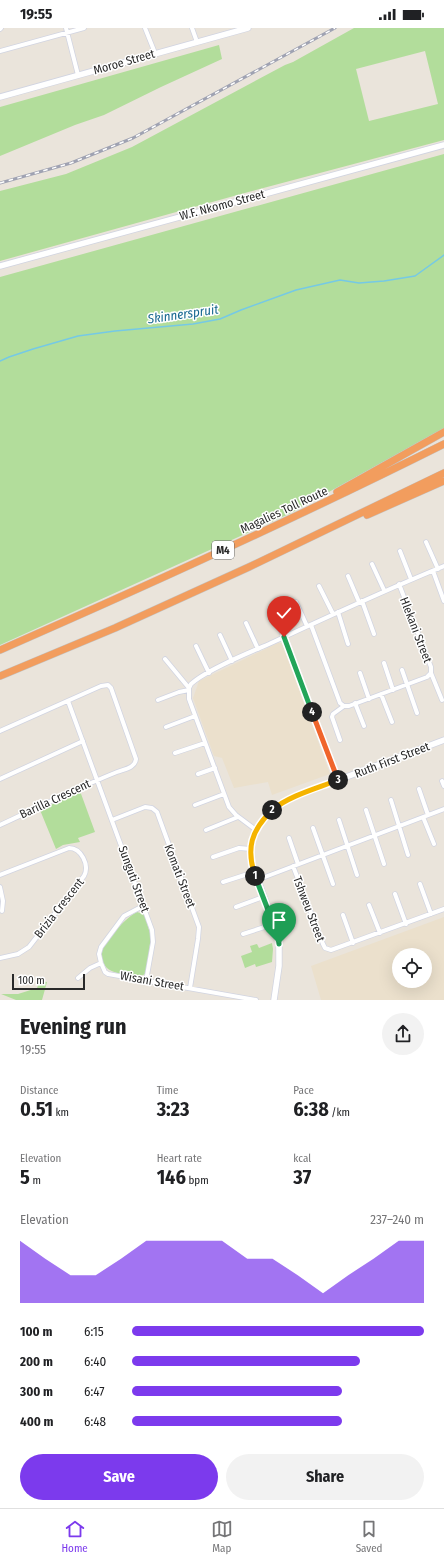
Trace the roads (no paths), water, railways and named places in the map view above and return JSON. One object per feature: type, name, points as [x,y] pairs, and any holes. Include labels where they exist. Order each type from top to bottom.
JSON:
[{"type":"highway","points":[[246,540],[444,432]]},
{"type":"highway","name":"Magalies Toll Route","points":[[0,650],[246,540],[444,444]]},
{"type":"highway","name":"M4","points":[[0,676],[115,628],[249,567],[444,473]]},
{"type":"highway","points":[[249,567],[444,481]]},
{"type":"street","points":[[0,51],[67,30],[84,28]]},
{"type":"street","points":[[145,28],[155,53]]},
{"type":"street","points":[[192,28],[197,42]]},
{"type":"street","name":"Moroe Street","points":[[0,97],[248,28]]},
{"type":"street","points":[[67,30],[78,75]]},
{"type":"street","name":"W.F. Nkomo Street","points":[[0,266],[444,146]]},
{"type":"street","points":[[426,542],[438,569]]},
{"type":"street","points":[[400,551],[411,579]]},
{"type":"street","points":[[372,564],[384,590]]},
{"type":"street","points":[[256,830],[238,817],[229,807],[189,699],[189,689],[194,681],[258,649],[384,590],[444,566]]},
{"type":"street","points":[[433,571],[444,601]]},
{"type":"street","points":[[348,576],[374,634]]},
{"type":"street","name":"Hlekani Street","points":[[344,706],[393,690],[427,677],[431,673],[431,667],[399,584]]},
{"type":"street","points":[[319,586],[335,613],[348,644]]},
{"type":"street","points":[[296,602],[309,626],[340,703],[344,706],[333,714],[332,717],[340,740]]},
{"type":"street","points":[[271,610],[284,637],[338,780]]},
{"type":"street","points":[[246,623],[258,649]]},
{"type":"street","points":[[220,635],[232,662]]},
{"type":"street","points":[[196,646],[209,673]]},
{"type":"street","points":[[165,659],[189,689]]},
{"type":"street","points":[[384,663],[393,690]]},
{"type":"street","points":[[402,670],[417,713]]},
{"type":"street","points":[[360,673],[369,698]]},
{"type":"street","points":[[431,673],[442,700]]},
{"type":"street","points":[[0,732],[101,686],[108,685],[111,688],[136,757],[136,761],[130,767],[98,780]]},
{"type":"street","points":[[158,700],[189,689]]},
{"type":"street","points":[[381,694],[392,722]]},
{"type":"street","name":"Barilla Crescent","points":[[0,825],[98,780],[68,701]]},
{"type":"street","points":[[355,703],[364,726]]},
{"type":"street","points":[[166,727],[195,716]]},
{"type":"street","name":"Ruth First Street","points":[[274,1000],[280,953],[278,936],[251,861],[251,849],[256,830],[271,811],[283,802],[444,740]]},
{"type":"street","points":[[0,779],[82,741]]},
{"type":"street","points":[[175,753],[205,743]]},
{"type":"street","points":[[198,774],[214,768]]},
{"type":"street","name":"Sunguti Street","points":[[98,780],[152,930],[153,938],[146,980]]},
{"type":"street","points":[[442,781],[444,786]]},
{"type":"street","points":[[419,789],[434,844]]},
{"type":"street","points":[[196,805],[224,794]]},
{"type":"street","points":[[391,800],[408,855]]},
{"type":"street","name":"Komati Street","points":[[112,820],[145,807],[152,808],[157,812],[199,928],[190,988]]},
{"type":"street","points":[[257,880],[444,809]]},
{"type":"street","points":[[366,810],[384,864]]},
{"type":"street","points":[[206,830],[238,817]]},
{"type":"street","points":[[339,820],[357,875]]},
{"type":"street","points":[[314,828],[333,884]]},
{"type":"street","points":[[289,838],[298,864]]},
{"type":"street","name":"Brizia Crescent","points":[[0,876],[69,848],[77,850],[80,853],[86,869],[84,876],[29,947],[22,952],[0,958]]},
{"type":"street","points":[[213,857],[239,848],[251,849]]},
{"type":"street","name":"Tshweu Street","points":[[293,866],[322,944],[328,949],[334,950],[353,943]]},
{"type":"street","points":[[223,882],[254,872]]},
{"type":"street","points":[[420,884],[431,914]]},
{"type":"street","points":[[0,886],[3,901],[2,911]]},
{"type":"street","points":[[395,894],[406,924]]},
{"type":"street","points":[[236,907],[263,897]]},
{"type":"street","points":[[369,905],[380,933]]},
{"type":"street","points":[[78,978],[90,968],[101,963],[99,954],[101,947],[121,920],[128,913],[144,906]]},
{"type":"street","points":[[343,915],[353,943],[444,909]]},
{"type":"street","points":[[244,934],[274,924]]},
{"type":"street","name":"Wisani Street","points":[[101,963],[105,972],[108,974],[256,1000]]},
{"type":"waterway","name":"Skinnerspruit","points":[[0,361],[33,349],[78,336],[193,324],[220,319],[296,290],[340,280],[359,283],[415,276],[444,255]]},
{"type":"railway","points":[[0,183],[71,163],[133,138],[335,28]]}]
